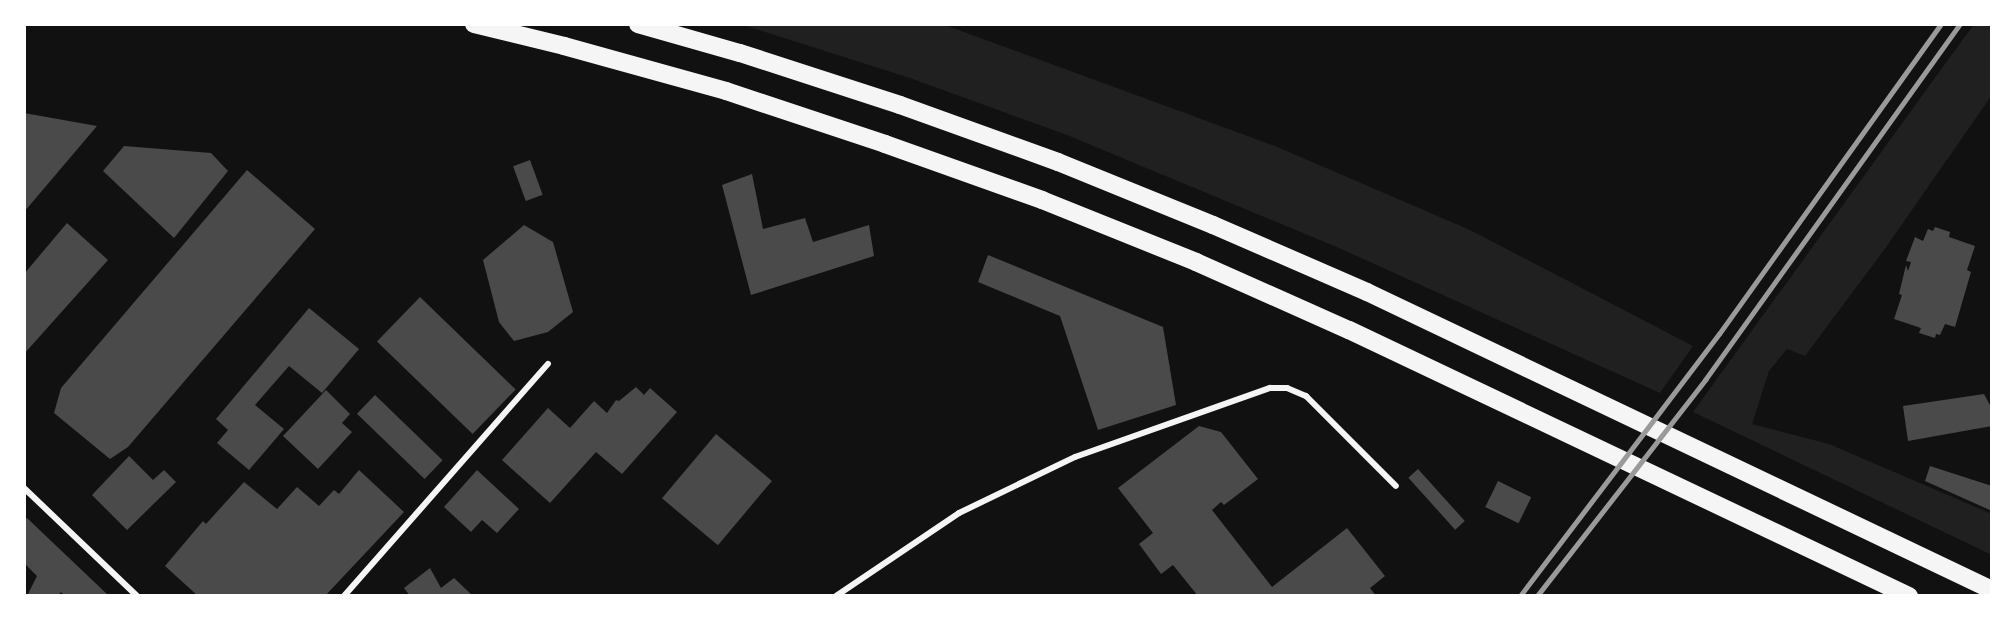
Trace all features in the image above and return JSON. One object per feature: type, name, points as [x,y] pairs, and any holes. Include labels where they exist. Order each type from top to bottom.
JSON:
[{"type":"highway","points":[[474,24],[564,46],[726,91],[885,144],[1042,201],[1207,267],[1909,596]]},
{"type":"highway","points":[[638,24],[740,53],[900,105],[1058,162],[1213,225],[1356,287],[1992,590]]},
{"type":"street","points":[[344,596],[548,364]]},
{"type":"street","points":[[836,596],[959,513],[1075,457],[1270,388],[1287,388],[1306,396],[1396,486]]},
{"type":"street","points":[[25,490],[137,596]]},
{"type":"shaded area","points":[[740,24],[942,24],[1275,146],[1470,230],[1693,346],[1660,393],[1339,248],[1067,135],[910,78]]},
{"type":"shaded area","points":[[1974,24],[1992,24],[1992,95],[1884,250],[1805,356],[1787,349],[1769,371],[1752,424],[1829,444],[1992,514],[1992,555],[1693,412]]},
{"type":"building","points":[[24,113],[97,126],[24,212]]},
{"type":"building","points":[[124,146],[211,153],[228,171],[174,238],[103,171]]},
{"type":"building","points":[[530,160],[543,195],[526,201],[513,166]]},
{"type":"building","points":[[247,170],[315,229],[128,447],[110,459],[54,413],[61,388]]},
{"type":"building","points":[[752,174],[763,229],[805,218],[813,242],[869,225],[874,256],[751,295],[722,185]]},
{"type":"building","points":[[67,223],[108,260],[24,354],[24,274]]},
{"type":"building","points":[[524,225],[553,242],[573,312],[548,332],[514,341],[499,322],[483,260]]},
{"type":"building","points":[[1935,227],[1950,232],[1949,237],[1975,246],[1967,270],[1971,272],[1955,327],[1945,324],[1940,335],[1936,334],[1935,338],[1919,333],[1921,328],[1894,319],[1902,295],[1899,294],[1906,265],[1908,271],[1911,262],[1906,261],[1915,237],[1923,241],[1928,229],[1933,231]]},
{"type":"building","points":[[988,255],[1163,327],[1176,405],[1098,430],[1060,316],[978,282]]},
{"type":"building","points":[[420,297],[516,389],[473,434],[377,342]]},
{"type":"building","points":[[309,308],[359,349],[322,393],[289,366],[255,405],[284,429],[249,470],[217,443],[228,430],[216,419]]},
{"type":"building","points":[[636,387],[644,395],[650,388],[677,412],[622,474],[596,452],[550,503],[502,460],[548,408],[570,428],[594,401],[607,413],[616,400],[619,401]]},
{"type":"building","points":[[326,390],[350,414],[342,423],[352,432],[318,469],[283,436]]},
{"type":"building","points":[[1984,394],[1992,409],[1992,426],[1908,441],[1903,406]]},
{"type":"building","points":[[375,395],[443,460],[425,479],[357,414]]},
{"type":"building","points":[[1199,426],[1221,432],[1258,479],[1224,505],[1221,502],[1212,510],[1272,587],[1347,528],[1385,576],[1370,588],[1376,596],[1198,596],[1173,565],[1161,574],[1139,544],[1153,533],[1118,488]]},
{"type":"building","points":[[716,434],[772,481],[718,545],[662,498]]},
{"type":"building","points":[[129,456],[153,480],[164,470],[176,482],[127,530],[92,495]]},
{"type":"building","points":[[1930,466],[1992,486],[1992,511],[1925,481]]},
{"type":"building","points":[[1418,469],[1465,521],[1455,530],[1408,478]]},
{"type":"building","points":[[359,470],[404,512],[325,596],[198,596],[165,566],[203,521],[206,524],[244,482],[277,509],[297,487],[319,506],[334,490],[339,494]]},
{"type":"building","points":[[477,470],[519,509],[497,533],[482,520],[471,532],[444,507]]},
{"type":"building","points":[[1498,481],[1531,497],[1519,523],[1485,507]]},
{"type":"building","points":[[27,518],[109,596],[65,596],[61,592],[58,596],[27,596],[37,576],[24,563],[24,520]]},
{"type":"building","points":[[430,568],[441,588],[454,578],[473,596],[410,596],[404,588]]},
{"type":"railway","points":[[1520,596],[1719,334],[1941,24]]},
{"type":"railway","points":[[1537,596],[1705,380],[1960,24]]}]
